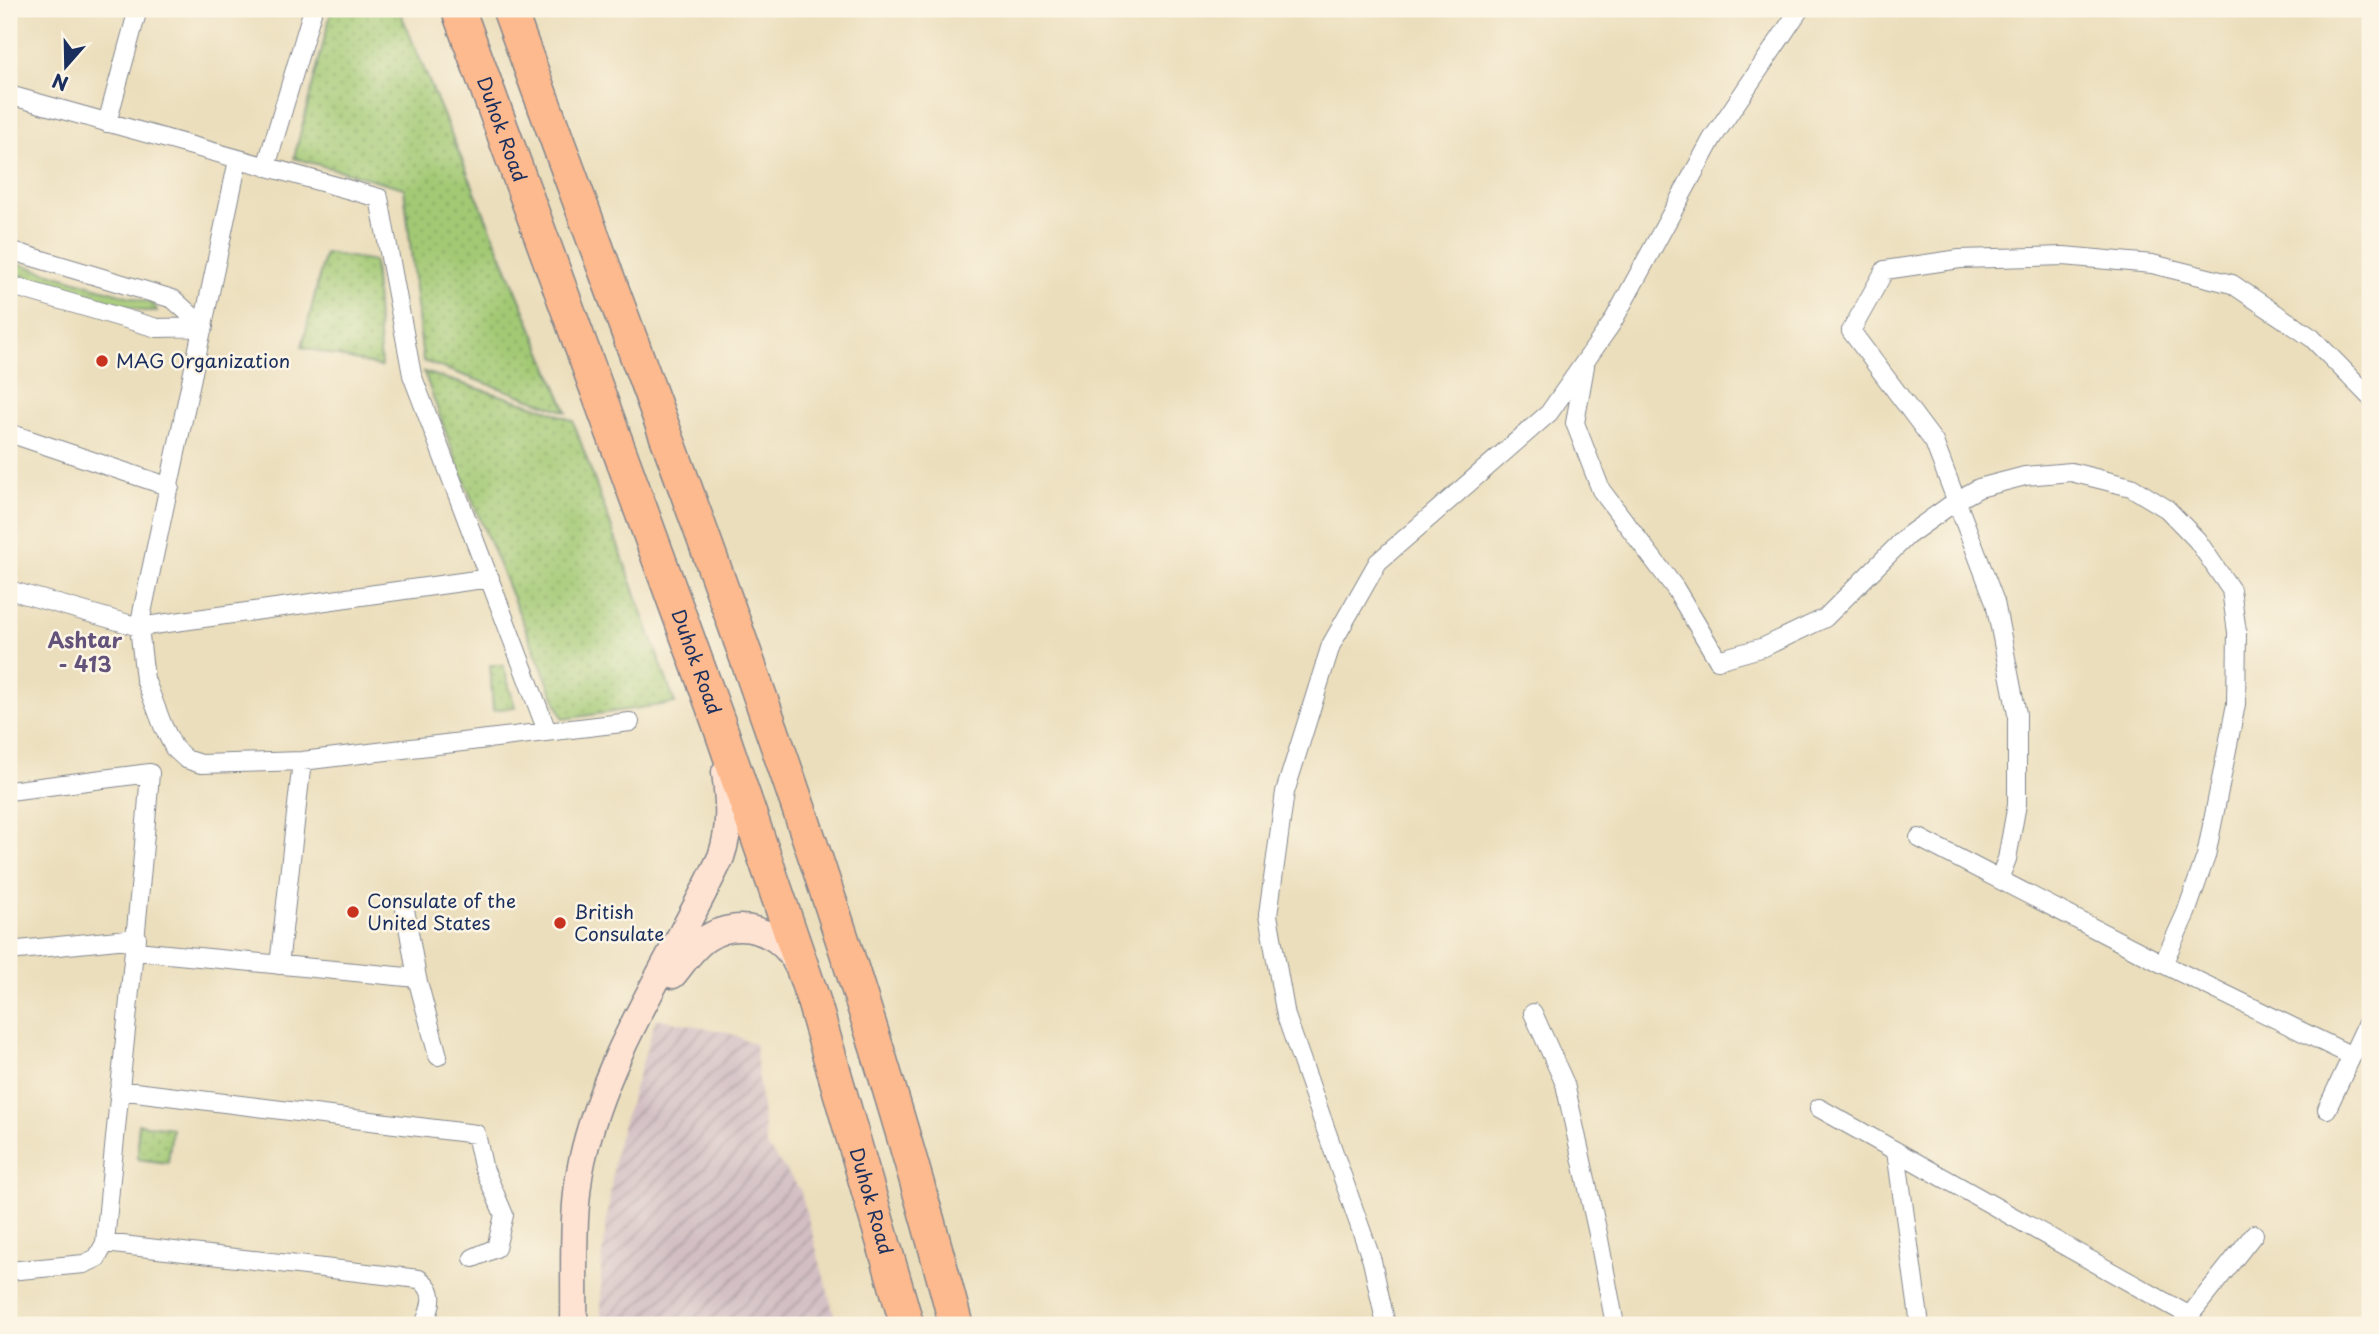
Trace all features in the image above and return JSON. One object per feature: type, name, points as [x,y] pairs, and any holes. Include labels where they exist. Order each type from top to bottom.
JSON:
[{"type":"highway","name":"Duhok Road","points":[[458,9],[718,721],[813,999],[907,1325]]},
{"type":"highway","points":[[509,9],[725,598],[809,841],[892,1094],[956,1325]]},
{"type":"street","points":[[107,123],[138,9]]},
{"type":"street","points":[[266,167],[313,9]]},
{"type":"street","points":[[1386,1325],[1372,1261],[1286,1016],[1268,915],[1285,792],[1331,645],[1378,562],[1549,413],[1612,323],[1712,139],[1800,9]]},
{"type":"street","points":[[9,95],[379,198],[412,375],[547,731]]},
{"type":"street","points":[[238,160],[139,627],[145,679],[174,748],[186,759],[201,764],[302,761],[630,722]]},
{"type":"street","points":[[9,250],[173,299],[204,327]]},
{"type":"street","points":[[1999,879],[2007,859],[2017,804],[2017,714],[1995,602],[1934,442],[1851,331],[1885,270],[1960,259],[2064,256],[2152,264],[2232,284],[2312,338],[2370,397]]},
{"type":"street","points":[[9,285],[157,328],[204,327]]},
{"type":"street","points":[[1585,361],[1575,423],[1601,489],[1675,589],[1718,660],[1764,647],[1825,618],[1907,536],[1979,488],[2025,477],[2071,472],[2131,487],[2167,509],[2197,540],[2231,590],[2237,632],[2236,704],[2206,856],[2186,913],[2163,964]]},
{"type":"street","points":[[9,433],[170,487]]},
{"type":"street","points":[[9,590],[139,627],[489,578]]},
{"type":"street","points":[[574,1325],[577,1189],[600,1097],[636,1020],[717,866],[726,840],[729,803],[718,721]]},
{"type":"street","points":[[279,965],[302,761]]},
{"type":"street","points":[[9,791],[150,773],[136,944],[118,1090],[105,1243],[97,1258],[85,1264],[9,1271]]},
{"type":"street","points":[[1919,838],[2163,964],[2352,1056]]},
{"type":"street","points":[[405,909],[417,978],[438,1056]]},
{"type":"street","points":[[636,1020],[696,946],[718,932],[730,929],[760,931],[779,942],[794,959],[813,999]]},
{"type":"street","points":[[9,951],[136,944],[279,965],[417,978]]},
{"type":"street","points":[[1534,1013],[1565,1084],[1615,1325]]},
{"type":"street","points":[[2327,1109],[2370,1017]]},
{"type":"street","points":[[118,1090],[475,1134],[483,1166],[504,1215],[496,1248],[472,1258]]},
{"type":"street","points":[[1819,1108],[2186,1320],[2255,1234]]},
{"type":"street","points":[[1896,1151],[1920,1325]]},
{"type":"street","points":[[105,1243],[419,1279],[429,1288],[433,1301],[424,1325]]},
{"type":"shaded area","points":[[656,1018],[727,1032],[755,1044],[766,1145],[800,1189],[837,1325],[601,1325],[601,1267],[616,1147]]},
{"type":"green space","points":[[332,9],[399,9],[567,412],[423,361],[404,188],[294,158]]},
{"type":"green space","points":[[325,253],[374,261],[381,367],[302,347]]},
{"type":"green space","points":[[9,261],[154,304],[157,311],[143,311],[9,272]]},
{"type":"green space","points":[[424,372],[545,409],[573,421],[675,703],[563,719],[458,466]]},
{"type":"green space","points":[[490,665],[503,665],[515,707],[493,710]]},
{"type":"green space","points":[[138,1124],[172,1128],[168,1163],[138,1159]]},
{"type":"place","name":"MAG Organization","points":[[102,361]]},
{"type":"place","name":"Consulate of the United States","points":[[353,912]]},
{"type":"place","name":"British Consulate","points":[[560,923]]},
{"type":"district","name":"Ashtar - 413","points":[[85,653]]}]
